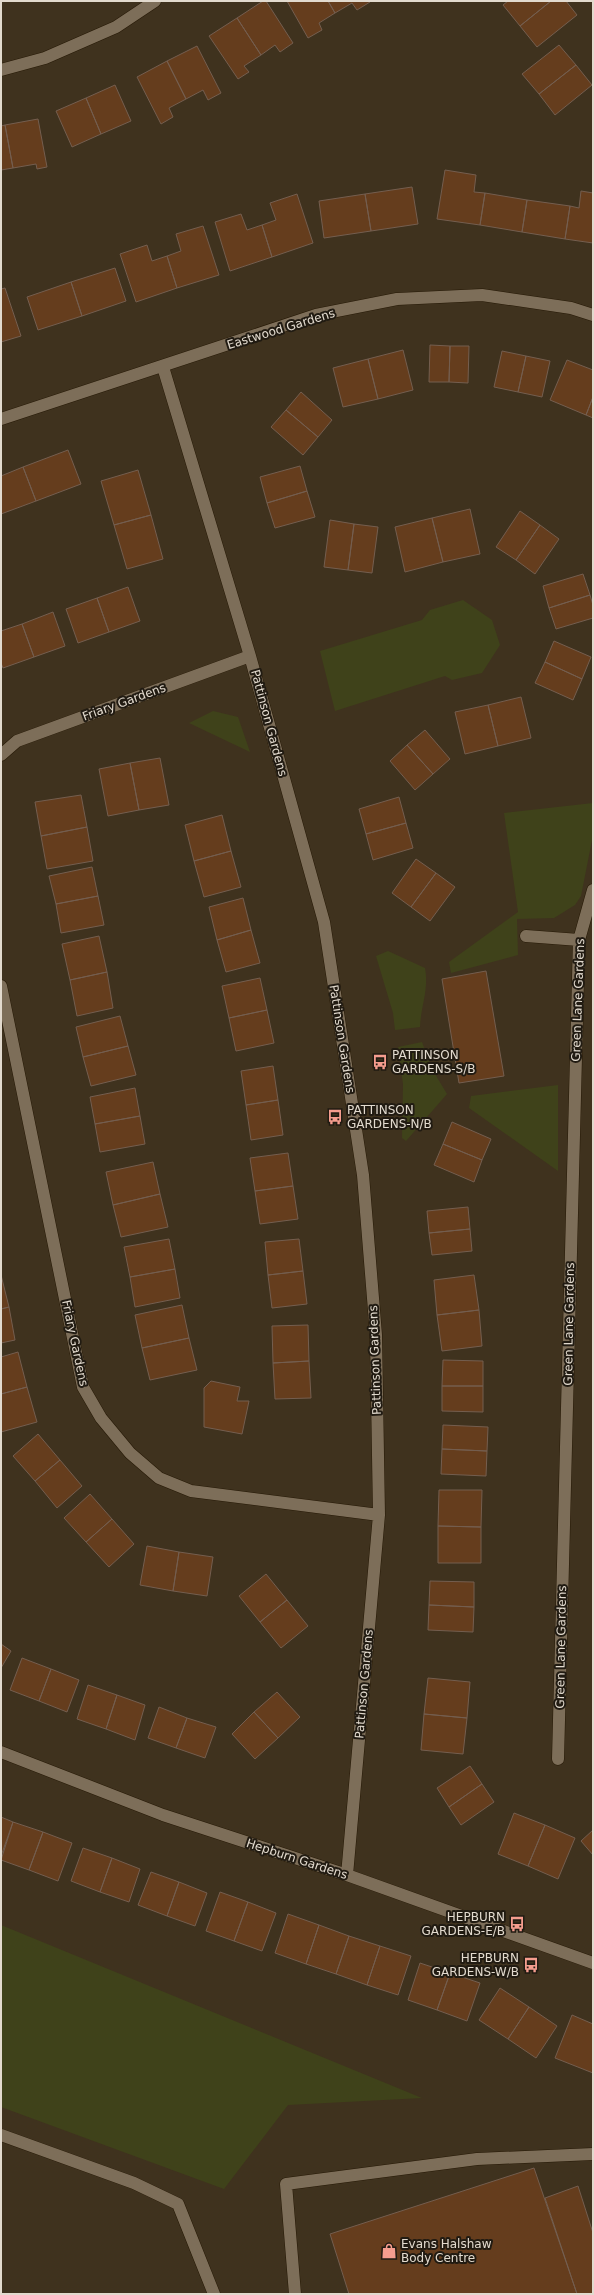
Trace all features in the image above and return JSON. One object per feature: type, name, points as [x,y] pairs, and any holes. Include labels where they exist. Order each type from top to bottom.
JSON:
[{"type":"street","points":[[1,70],[45,58],[116,27],[155,1]]},
{"type":"street","name":"Eastwood Gardens","points":[[1,419],[163,367],[316,315],[397,299],[482,295],[571,308],[593,315]]},
{"type":"street","name":"Pattinson Gardens","points":[[163,367],[250,656],[324,922],[363,1175],[376,1335],[378,1515],[347,1875]]},
{"type":"street","name":"Friary Gardens","points":[[1,755],[18,741],[250,656]]},
{"type":"street","name":"Green Lane Gardens","points":[[558,1759],[579,940],[593,890]]},
{"type":"street","points":[[526,936],[579,940]]},
{"type":"street","name":"Friary Gardens","points":[[1,986],[83,1387],[101,1418],[130,1453],[159,1478],[191,1491],[378,1515]]},
{"type":"street","name":"Hepburn Gardens","points":[[1,1752],[163,1815],[347,1875],[593,1963]]},
{"type":"street","points":[[1,2135],[134,2183],[178,2204],[214,2294]]},
{"type":"street","points":[[295,2294],[286,2184],[477,2159],[593,2154]]},
{"type":"green space","points":[[463,600],[492,620],[500,645],[482,673],[452,680],[445,676],[335,711],[320,651],[422,620],[430,610]]},
{"type":"green space","points":[[213,711],[238,717],[250,752],[189,723]]},
{"type":"green space","points":[[593,803],[593,835],[581,896],[575,905],[554,918],[517,919],[518,955],[451,973],[449,962],[518,912],[504,813]]},
{"type":"green space","points":[[388,951],[425,968],[426,983],[420,1027],[395,1030],[393,1013],[376,956]]},
{"type":"green space","points":[[422,1042],[432,1069],[447,1094],[406,1141],[402,1138],[403,1084],[398,1047]]},
{"type":"green space","points":[[558,1085],[558,1171],[469,1108],[471,1096]]},
{"type":"green space","points":[[1,1925],[422,2098],[288,2105],[224,2189],[1,2107]]},
{"type":"building","points":[[263,1],[266,1],[293,43],[280,52],[275,45],[261,55],[237,18]]},
{"type":"building","points":[[287,1],[328,1],[335,13],[319,23],[322,30],[308,38]]},
{"type":"building","points":[[328,1],[370,2],[357,10],[352,3],[335,13]]},
{"type":"building","points":[[508,1],[551,1],[520,26],[503,5]]},
{"type":"building","points":[[551,1],[566,1],[577,15],[537,47],[520,26]]},
{"type":"building","points":[[237,18],[261,55],[244,66],[249,72],[238,79],[209,36]]},
{"type":"building","points":[[559,45],[576,65],[539,94],[522,74]]},
{"type":"building","points":[[197,46],[221,93],[208,100],[203,90],[186,99],[167,61]]},
{"type":"building","points":[[167,61],[186,99],[169,108],[173,117],[161,124],[137,77]]},
{"type":"building","points":[[576,65],[592,85],[555,115],[539,94]]},
{"type":"building","points":[[115,85],[131,121],[101,134],[86,98]]},
{"type":"building","points":[[86,98],[101,134],[72,147],[56,111]]},
{"type":"building","points":[[38,119],[47,167],[37,169],[36,164],[13,168],[5,125]]},
{"type":"building","points":[[5,125],[13,168],[1,170],[1,126]]},
{"type":"building","points":[[445,170],[476,175],[474,192],[485,193],[480,225],[437,219]]},
{"type":"building","points":[[412,187],[418,224],[371,231],[365,194]]},
{"type":"building","points":[[581,191],[593,193],[593,243],[565,239],[570,206],[579,208]]},
{"type":"building","points":[[485,193],[527,200],[522,232],[480,225]]},
{"type":"building","points":[[297,194],[313,243],[272,257],[262,225],[276,220],[270,203]]},
{"type":"building","points":[[365,194],[371,231],[324,238],[319,201]]},
{"type":"building","points":[[527,200],[570,206],[565,239],[522,232]]},
{"type":"building","points":[[241,214],[247,230],[262,225],[272,257],[230,271],[215,222]]},
{"type":"building","points":[[203,226],[219,275],[177,288],[167,256],[181,251],[176,234]]},
{"type":"building","points":[[147,245],[152,261],[167,256],[177,288],[136,302],[120,254]]},
{"type":"building","points":[[115,268],[126,301],[82,316],[71,282]]},
{"type":"building","points":[[71,282],[82,316],[38,330],[27,297]]},
{"type":"building","points":[[5,288],[21,336],[1,342],[1,289]]},
{"type":"building","points":[[430,345],[450,346],[449,382],[429,382]]},
{"type":"building","points":[[450,346],[469,346],[468,383],[449,382]]},
{"type":"building","points":[[403,350],[413,390],[378,399],[368,359]]},
{"type":"building","points":[[502,351],[526,356],[518,392],[494,387]]},
{"type":"building","points":[[526,356],[550,361],[542,397],[518,392]]},
{"type":"building","points":[[368,359],[378,399],[343,407],[333,368]]},
{"type":"building","points":[[567,360],[593,370],[593,397],[586,415],[550,400]]},
{"type":"building","points":[[301,392],[332,420],[318,437],[286,410]]},
{"type":"building","points":[[593,397],[593,418],[586,415]]},
{"type":"building","points":[[286,410],[318,437],[303,455],[271,427]]},
{"type":"building","points":[[68,450],[81,484],[36,501],[23,467]]},
{"type":"building","points":[[300,466],[307,491],[267,503],[260,477]]},
{"type":"building","points":[[23,467],[36,501],[1,514],[1,476]]},
{"type":"building","points":[[138,470],[151,515],[114,525],[101,481]]},
{"type":"building","points":[[307,491],[315,517],[275,528],[267,503]]},
{"type":"building","points":[[470,509],[480,554],[443,562],[432,518]]},
{"type":"building","points":[[520,511],[540,525],[516,560],[496,547]]},
{"type":"building","points":[[151,515],[163,559],[127,569],[114,525]]},
{"type":"building","points":[[432,518],[443,562],[405,572],[395,527]]},
{"type":"building","points":[[330,520],[354,524],[348,570],[324,567]]},
{"type":"building","points":[[354,524],[378,527],[372,573],[348,570]]},
{"type":"building","points":[[540,525],[559,539],[535,574],[516,560]]},
{"type":"building","points":[[583,574],[590,595],[549,608],[543,586]]},
{"type":"building","points":[[128,587],[140,621],[109,632],[97,598]]},
{"type":"building","points":[[590,595],[593,605],[593,618],[556,629],[549,608]]},
{"type":"building","points":[[97,598],[109,632],[78,643],[66,609]]},
{"type":"building","points":[[53,612],[65,646],[34,657],[22,624]]},
{"type":"building","points":[[22,624],[34,657],[3,668],[1,663],[1,631]]},
{"type":"building","points":[[554,641],[591,657],[582,679],[545,662]]},
{"type":"building","points":[[545,662],[582,679],[573,700],[535,683]]},
{"type":"building","points":[[521,697],[531,738],[498,746],[488,705]]},
{"type":"building","points":[[488,705],[498,746],[465,754],[455,712]]},
{"type":"building","points":[[425,730],[450,759],[433,774],[407,745]]},
{"type":"building","points":[[407,745],[433,774],[415,790],[390,761]]},
{"type":"building","points":[[160,758],[169,805],[139,810],[130,763]]},
{"type":"building","points":[[130,763],[139,810],[108,816],[99,769]]},
{"type":"building","points":[[81,795],[87,827],[41,836],[35,802]]},
{"type":"building","points":[[399,797],[406,823],[366,834],[359,809]]},
{"type":"building","points":[[222,815],[231,851],[194,861],[185,825]]},
{"type":"building","points":[[406,823],[413,848],[373,860],[366,834]]},
{"type":"building","points":[[87,827],[93,861],[47,869],[41,836]]},
{"type":"building","points":[[231,851],[241,887],[204,897],[194,861]]},
{"type":"building","points":[[416,859],[436,873],[411,907],[392,893]]},
{"type":"building","points":[[92,867],[98,896],[56,904],[49,876]]},
{"type":"building","points":[[436,873],[455,887],[430,921],[411,907]]},
{"type":"building","points":[[98,896],[104,925],[61,933],[56,904]]},
{"type":"building","points":[[243,898],[251,930],[217,940],[209,907]]},
{"type":"building","points":[[251,930],[260,963],[226,972],[217,940]]},
{"type":"building","points":[[99,936],[107,972],[70,980],[62,944]]},
{"type":"building","points":[[486,971],[504,1076],[459,1083],[442,979]]},
{"type":"building","points":[[107,972],[113,1008],[77,1016],[70,980]]},
{"type":"building","points":[[260,978],[267,1010],[229,1018],[222,986]]},
{"type":"building","points":[[267,1010],[274,1043],[236,1051],[229,1018]]},
{"type":"building","points":[[120,1016],[128,1046],[83,1057],[76,1027]]},
{"type":"building","points":[[128,1046],[136,1075],[91,1086],[83,1057]]},
{"type":"building","points":[[273,1066],[278,1100],[246,1105],[241,1071]]},
{"type":"building","points":[[135,1088],[140,1116],[95,1124],[90,1097]]},
{"type":"building","points":[[278,1100],[283,1135],[251,1140],[246,1105]]},
{"type":"building","points":[[140,1116],[145,1144],[100,1152],[95,1124]]},
{"type":"building","points":[[452,1122],[491,1139],[482,1160],[443,1144]]},
{"type":"building","points":[[443,1144],[482,1160],[474,1182],[434,1165]]},
{"type":"building","points":[[288,1153],[293,1186],[255,1191],[250,1158]]},
{"type":"building","points":[[153,1162],[160,1194],[113,1205],[106,1172]]},
{"type":"building","points":[[293,1186],[298,1219],[260,1224],[255,1191]]},
{"type":"building","points":[[160,1194],[168,1227],[121,1237],[113,1205]]},
{"type":"building","points":[[468,1207],[470,1229],[429,1233],[427,1211]]},
{"type":"building","points":[[470,1229],[472,1251],[432,1255],[429,1233]]},
{"type":"building","points":[[169,1239],[175,1269],[130,1277],[124,1247]]},
{"type":"building","points":[[299,1239],[303,1271],[268,1275],[265,1242]]},
{"type":"building","points":[[175,1269],[180,1298],[135,1307],[130,1277]]},
{"type":"building","points":[[303,1271],[307,1304],[272,1308],[268,1275]]},
{"type":"building","points":[[1,1275],[9,1307],[1,1309]]},
{"type":"building","points":[[474,1275],[479,1310],[437,1315],[434,1280]]},
{"type":"building","points":[[182,1305],[189,1338],[142,1348],[135,1315]]},
{"type":"building","points":[[9,1307],[15,1340],[1,1343],[1,1309]]},
{"type":"building","points":[[479,1310],[482,1346],[442,1351],[437,1315]]},
{"type":"building","points":[[308,1325],[309,1361],[273,1363],[272,1326]]},
{"type":"building","points":[[189,1338],[197,1370],[150,1380],[142,1348]]},
{"type":"building","points":[[18,1352],[27,1387],[1,1394],[1,1357]]},
{"type":"building","points":[[443,1360],[483,1361],[483,1386],[442,1386]]},
{"type":"building","points":[[309,1361],[311,1398],[275,1399],[273,1363]]},
{"type":"building","points":[[211,1381],[240,1387],[237,1401],[249,1401],[242,1434],[204,1427],[204,1388]]},
{"type":"building","points":[[442,1386],[483,1386],[483,1412],[442,1411]]},
{"type":"building","points":[[27,1387],[37,1422],[1,1432],[1,1394]]},
{"type":"building","points":[[443,1425],[488,1427],[487,1451],[442,1449]]},
{"type":"building","points":[[38,1434],[60,1460],[35,1481],[13,1456]]},
{"type":"building","points":[[442,1449],[487,1451],[486,1476],[441,1474]]},
{"type":"building","points":[[60,1460],[82,1486],[57,1508],[35,1481]]},
{"type":"building","points":[[439,1490],[482,1490],[481,1527],[438,1526]]},
{"type":"building","points":[[90,1494],[112,1519],[86,1542],[64,1518]]},
{"type":"building","points":[[112,1519],[134,1544],[109,1567],[86,1542]]},
{"type":"building","points":[[438,1526],[481,1527],[481,1563],[438,1563]]},
{"type":"building","points":[[147,1546],[179,1552],[173,1591],[140,1585]]},
{"type":"building","points":[[179,1552],[213,1557],[207,1596],[173,1591]]},
{"type":"building","points":[[266,1574],[287,1600],[260,1622],[239,1596]]},
{"type":"building","points":[[430,1581],[474,1582],[474,1607],[429,1605]]},
{"type":"building","points":[[287,1600],[308,1626],[281,1648],[260,1622]]},
{"type":"building","points":[[429,1605],[474,1607],[473,1632],[428,1630]]},
{"type":"building","points":[[1,1644],[11,1651],[1,1668]]},
{"type":"building","points":[[22,1658],[51,1669],[39,1701],[10,1690]]},
{"type":"building","points":[[51,1669],[79,1680],[67,1712],[39,1701]]},
{"type":"building","points":[[428,1678],[470,1682],[467,1718],[424,1714]]},
{"type":"building","points":[[88,1685],[117,1695],[106,1729],[77,1719]]},
{"type":"building","points":[[277,1692],[300,1717],[278,1738],[254,1712]]},
{"type":"building","points":[[117,1695],[145,1705],[135,1740],[106,1729]]},
{"type":"building","points":[[159,1707],[187,1718],[176,1748],[148,1738]]},
{"type":"building","points":[[254,1712],[278,1738],[255,1759],[232,1734]]},
{"type":"building","points":[[424,1714],[467,1718],[463,1754],[421,1750]]},
{"type":"building","points":[[187,1718],[216,1727],[205,1758],[176,1748]]},
{"type":"building","points":[[470,1766],[482,1784],[449,1807],[437,1788]]},
{"type":"building","points":[[482,1784],[494,1802],[461,1825],[449,1807]]},
{"type":"building","points":[[514,1813],[545,1825],[528,1866],[498,1854]]},
{"type":"building","points":[[1,1817],[13,1822],[1,1856]]},
{"type":"building","points":[[13,1822],[43,1832],[29,1870],[1,1860]]},
{"type":"building","points":[[545,1825],[575,1838],[558,1879],[528,1866]]},
{"type":"building","points":[[593,1830],[593,1855],[581,1841]]},
{"type":"building","points":[[43,1832],[72,1843],[58,1881],[29,1870]]},
{"type":"building","points":[[83,1848],[112,1858],[100,1892],[71,1881]]},
{"type":"building","points":[[112,1858],[140,1869],[129,1902],[100,1892]]},
{"type":"building","points":[[151,1872],[179,1882],[167,1916],[138,1905]]},
{"type":"building","points":[[179,1882],[207,1893],[195,1926],[167,1916]]},
{"type":"building","points":[[220,1892],[248,1902],[234,1941],[206,1931]]},
{"type":"building","points":[[248,1902],[276,1913],[262,1951],[234,1941]]},
{"type":"building","points":[[288,1914],[319,1925],[306,1964],[275,1953]]},
{"type":"building","points":[[319,1925],[349,1936],[336,1974],[306,1964]]},
{"type":"building","points":[[349,1936],[380,1946],[367,1985],[336,1974]]},
{"type":"building","points":[[380,1946],[411,1956],[398,1995],[367,1985]]},
{"type":"building","points":[[420,1963],[450,1973],[437,2010],[408,2000]]},
{"type":"building","points":[[450,1973],[480,1983],[467,2021],[437,2010]]},
{"type":"building","points":[[500,1988],[529,2007],[508,2039],[479,2020]]},
{"type":"building","points":[[529,2007],[557,2026],[536,2058],[508,2039]]},
{"type":"building","points":[[572,2015],[593,2024],[593,2073],[555,2058]]},
{"type":"building","points":[[534,2168],[577,2294],[349,2294],[330,2234]]},
{"type":"building","points":[[578,2186],[593,2233],[593,2294],[577,2294],[545,2198]]},
{"type":"place","name":"PATTINSON GARDENS-S/B","points":[[380,1062]]},
{"type":"place","name":"PATTINSON GARDENS-N/B","points":[[335,1117]]},
{"type":"place","name":"HEPBURN GARDENS-E/B","points":[[517,1924]]},
{"type":"place","name":"HEPBURN GARDENS-W/B","points":[[531,1965]]},
{"type":"place","name":"Evans Halshaw Body Centre","points":[[389,2251]]}]
